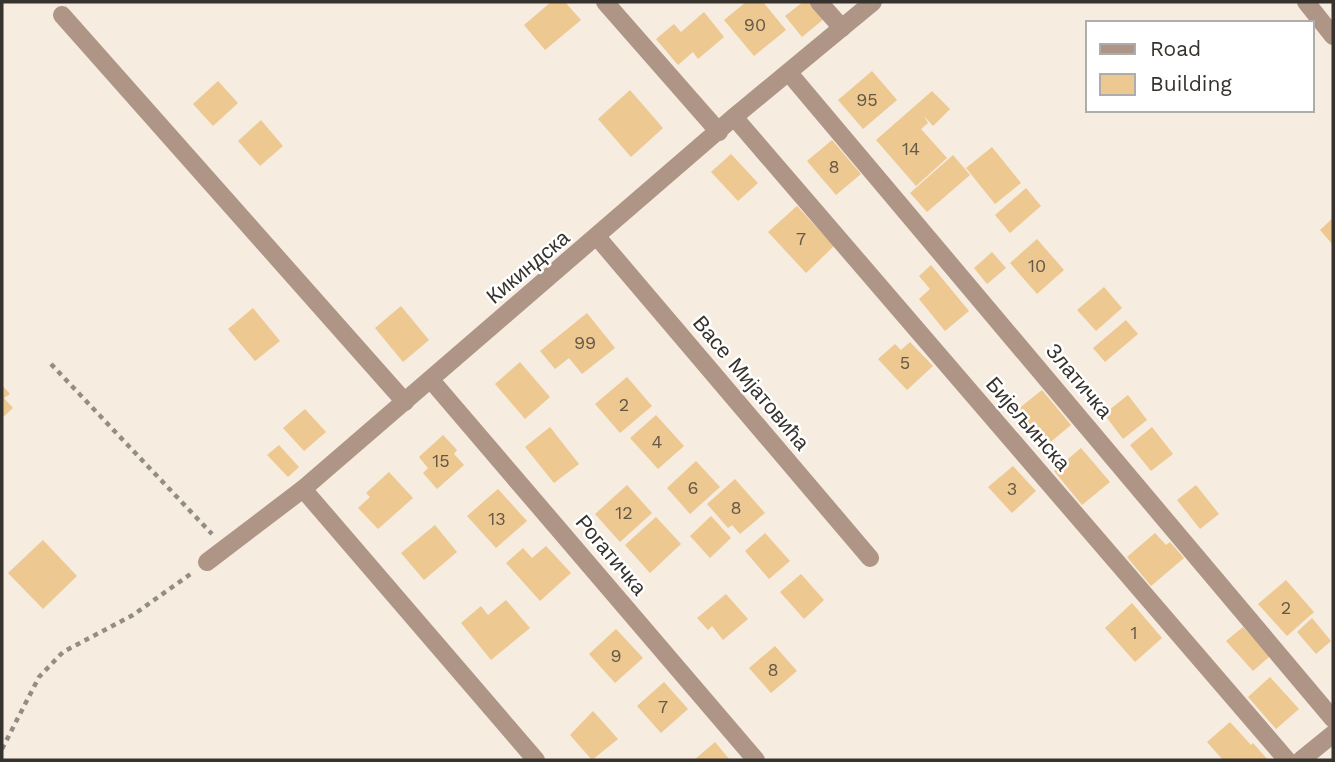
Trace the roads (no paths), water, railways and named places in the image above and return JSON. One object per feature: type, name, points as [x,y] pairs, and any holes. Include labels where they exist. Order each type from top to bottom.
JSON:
[{"type":"street","points":[[605,2],[719,132]]},
{"type":"street","points":[[819,2],[842,28]]},
{"type":"street","name":"Кикиндска","points":[[207,562],[303,489],[598,238],[734,117],[873,2]]},
{"type":"street","points":[[1306,2],[1333,36]]},
{"type":"street","points":[[62,15],[405,402]]},
{"type":"street","name":"Златичка","points":[[789,73],[1333,719]]},
{"type":"street","name":"Бијељинска","points":[[734,117],[1287,760]]},
{"type":"street","name":"Васе Мијатовића","points":[[598,238],[870,558]]},
{"type":"street","name":"Рогатичка","points":[[431,380],[756,760]]},
{"type":"street","points":[[303,489],[536,760]]},
{"type":"street","points":[[1301,760],[1333,734]]}]
